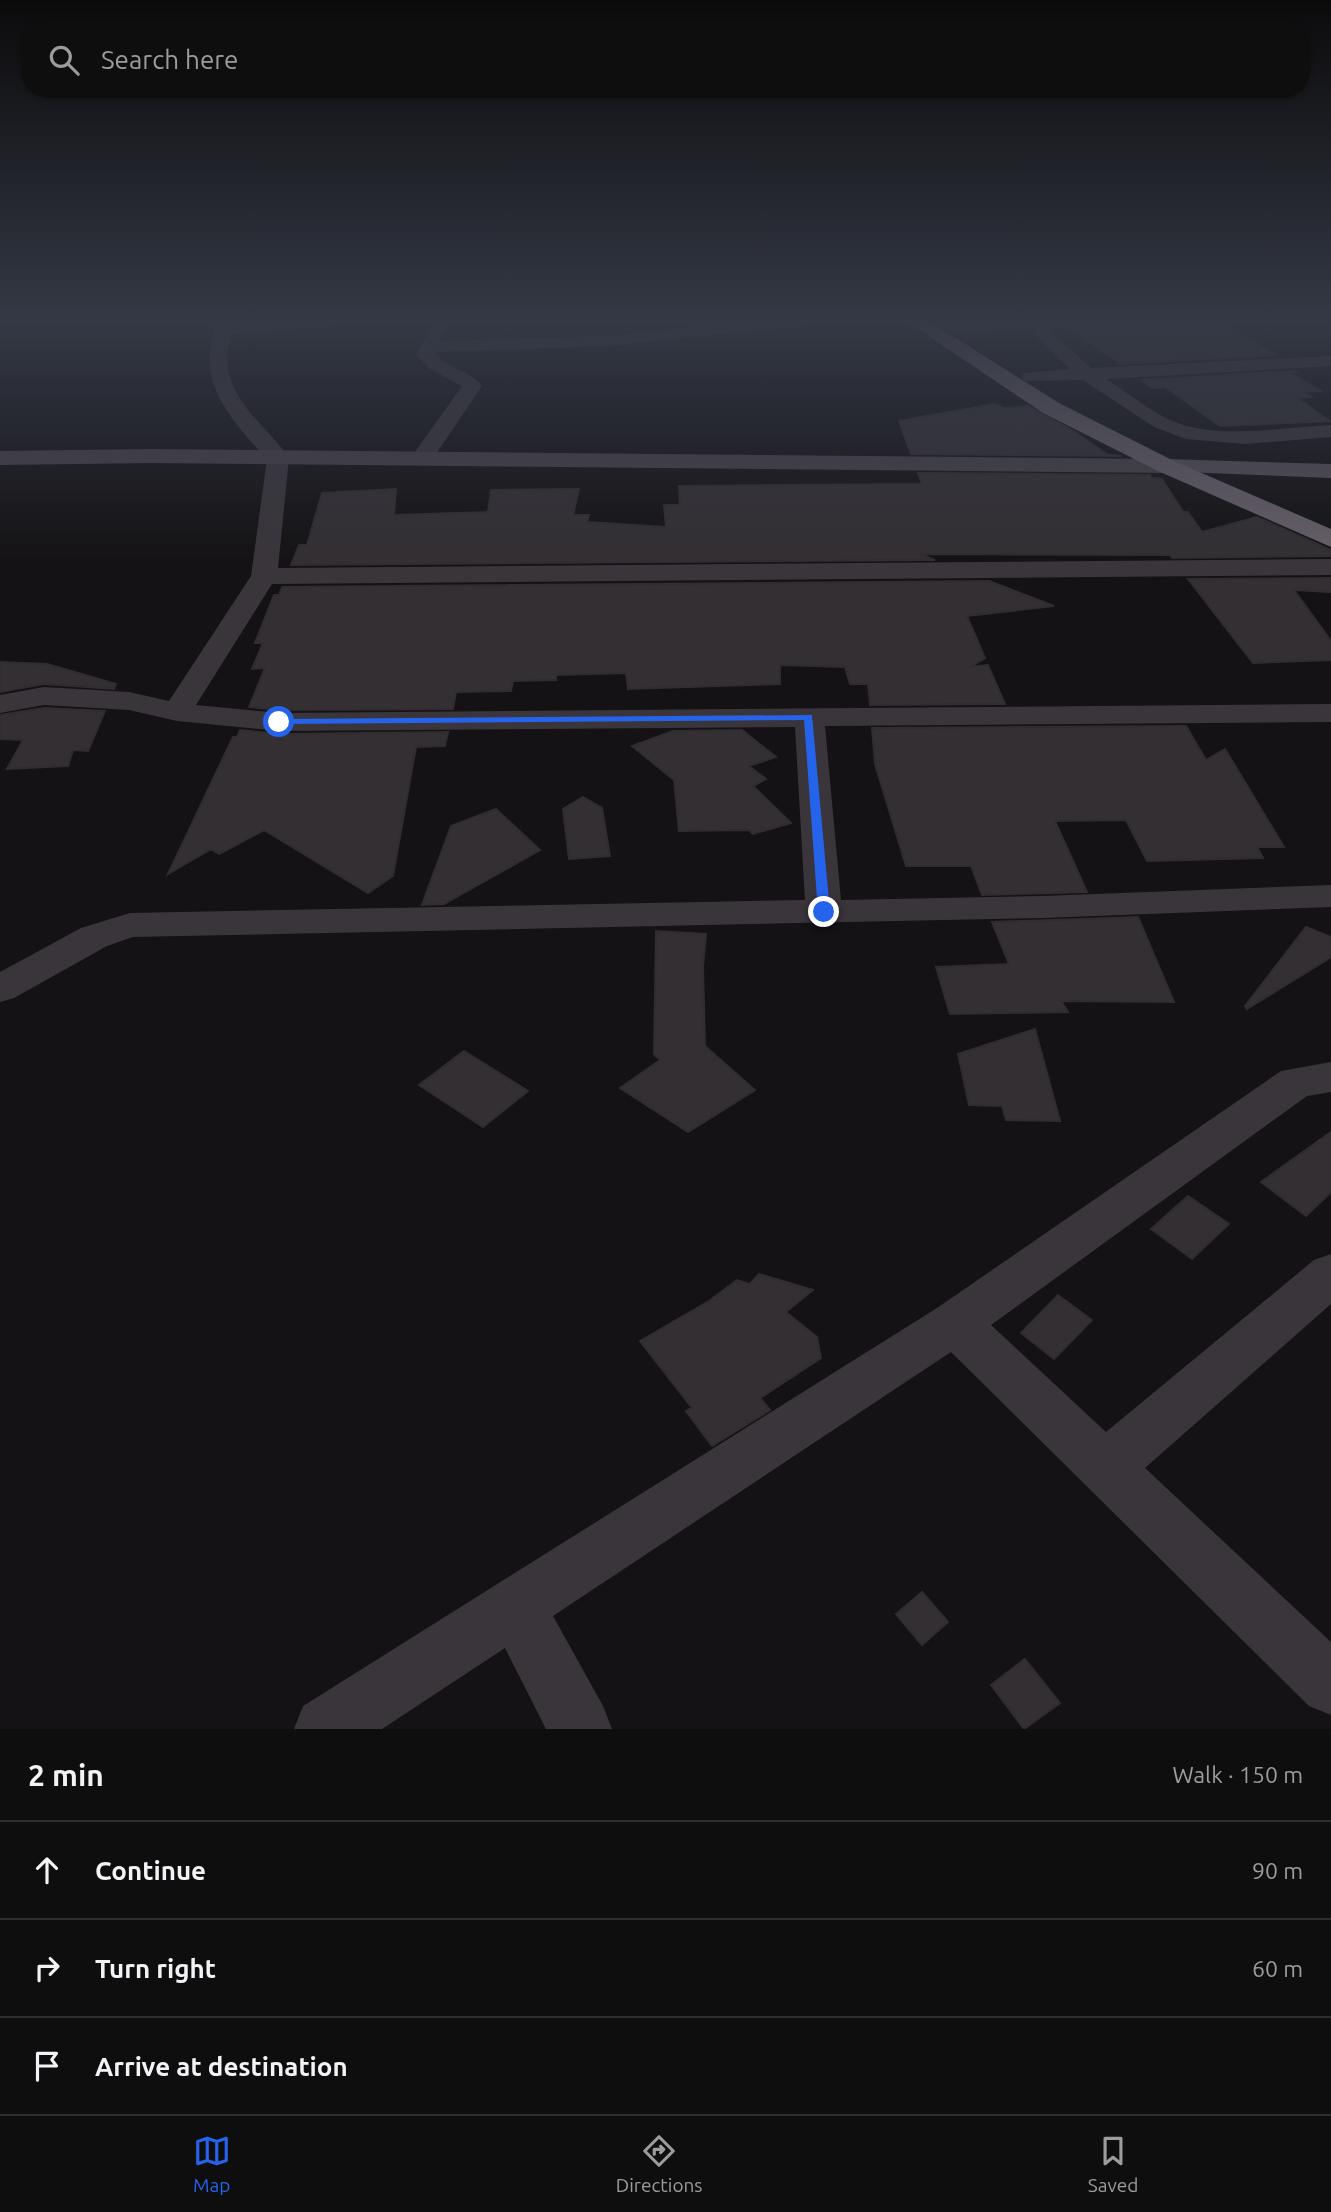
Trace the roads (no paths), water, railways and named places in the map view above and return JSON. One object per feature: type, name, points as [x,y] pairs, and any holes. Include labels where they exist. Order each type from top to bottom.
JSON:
[{"type":"highway","points":[[1040,401],[1166,466],[1331,539]]},
{"type":"highway","points":[[1075,401],[1209,467],[1331,519]]},
{"type":"main road","points":[[1166,466],[1331,471]]},
{"type":"street","points":[[177,712],[264,576],[278,458],[233,401]]},
{"type":"street","points":[[421,459],[462,401]]},
{"type":"street","points":[[1127,401],[1161,423],[1186,433],[1245,439],[1283,433],[1331,431]]},
{"type":"street","points":[[0,457],[1166,466]]},
{"type":"street","points":[[264,576],[1331,567]]},
{"type":"street","points":[[0,704],[44,696],[129,701],[177,712],[279,722],[1331,713]]},
{"type":"street","points":[[809,717],[824,912]]},
{"type":"street","points":[[0,989],[94,937],[130,925],[1043,907],[1331,896]]},
{"type":"street","points":[[326,1729],[955,1323],[1296,1082],[1331,1077]]},
{"type":"street","points":[[1106,1467],[1331,1274]]},
{"type":"street","points":[[955,1323],[1331,1684]]},
{"type":"street","points":[[515,1606],[580,1729]]}]
